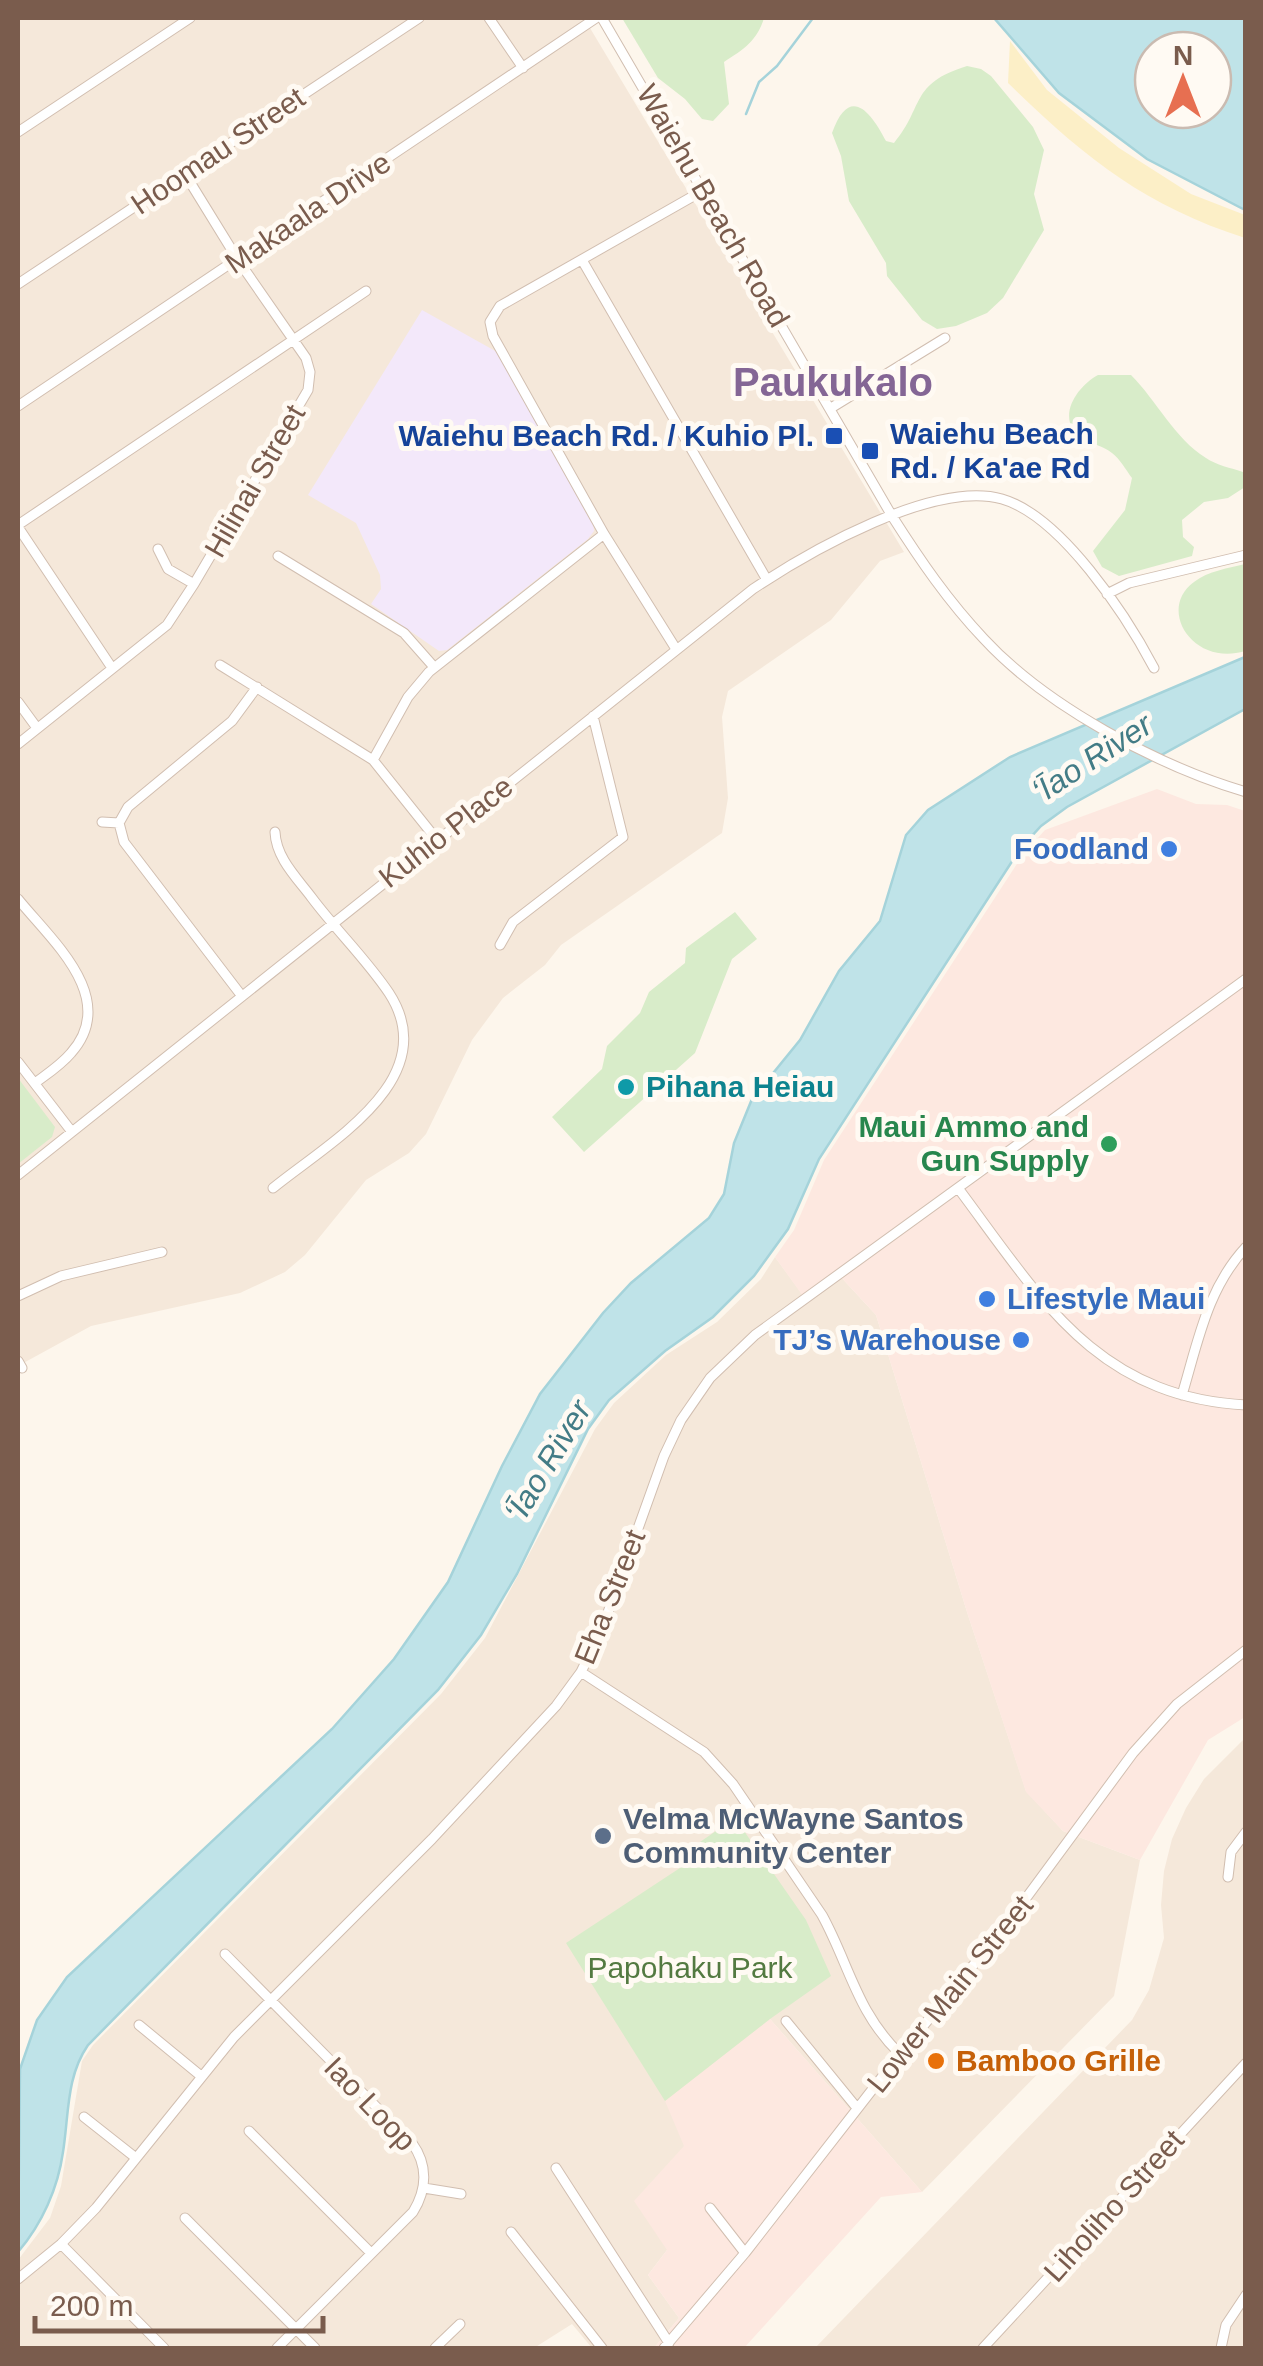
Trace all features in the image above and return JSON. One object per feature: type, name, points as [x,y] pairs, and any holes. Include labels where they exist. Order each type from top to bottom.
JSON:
[{"type":"street","points":[[18,132],[190,18]]},
{"type":"street","name":"Hoomau Street","points":[[18,284],[418,18]]},
{"type":"street","points":[[489,18],[523,68]]},
{"type":"street","name":"Makaala Drive","points":[[18,406],[599,18]]},
{"type":"street","name":"Waiehu Beach Road","points":[[599,18],[704,190],[892,516],[924,567],[986,642],[1020,672],[1132,747],[1246,792]]},
{"type":"street","name":"Hilinai Street","points":[[18,744],[167,625],[308,390],[309,367],[295,341],[184,174]]},
{"type":"street","points":[[676,649],[604,534],[492,334],[490,319],[500,306],[704,190]]},
{"type":"street","points":[[582,260],[767,580]]},
{"type":"street","points":[[112,668],[18,526],[366,291]]},
{"type":"street","points":[[831,408],[946,338]]},
{"type":"street","name":"Kuhio Place","points":[[18,1175],[676,649],[767,580],[850,534],[952,496],[978,495],[1028,510],[1049,526],[1106,594],[1136,634],[1154,668]]},
{"type":"street","points":[[373,760],[408,698],[434,666],[604,534]]},
{"type":"street","points":[[158,549],[168,569],[194,584]]},
{"type":"street","points":[[278,556],[404,633],[434,666]]},
{"type":"street","points":[[1106,594],[1129,583],[1246,556]]},
{"type":"street","points":[[220,665],[373,760],[436,840]]},
{"type":"street","points":[[241,995],[124,842],[119,824],[128,807],[232,721],[257,687]]},
{"type":"street","points":[[18,702],[37,728]]},
{"type":"street","points":[[500,944],[512,922],[622,837],[593,716]]},
{"type":"street","points":[[102,822],[119,824]]},
{"type":"street","points":[[273,1188],[378,1102],[390,1087],[402,1059],[403,1030],[394,1001],[280,854],[275,832]]},
{"type":"street","points":[[18,899],[77,972],[88,1000],[87,1023],[78,1044],[69,1056],[34,1083]]},
{"type":"street","name":"Eha Street","points":[[18,2280],[61,2244],[201,2076],[270,2001],[556,1706],[581,1672],[602,1629],[664,1456],[696,1395],[756,1335],[1246,979]]},
{"type":"street","points":[[18,1062],[72,1132]]},
{"type":"street","points":[[958,1188],[1064,1326],[1123,1371],[1182,1395],[1246,1405]]},
{"type":"street","points":[[1182,1395],[1213,1292],[1232,1261],[1246,1247]]},
{"type":"street","points":[[18,1296],[61,1276],[162,1252]]},
{"type":"street","name":"Lower Main Street","points":[[666,2346],[1004,1928],[1156,1725],[1220,1667],[1246,1650]]},
{"type":"street","points":[[581,1672],[695,1744],[716,1764],[822,1915],[864,2009],[900,2054]]},
{"type":"street","points":[[1228,1876],[1231,1852],[1246,1832]]},
{"type":"street","name":"Iao Loop","points":[[225,1954],[412,2143],[424,2164],[424,2188],[413,2212],[277,2348]]},
{"type":"street","points":[[786,2021],[857,2108]]},
{"type":"street","points":[[139,2025],[201,2076]]},
{"type":"street","name":"Liholiho Street","points":[[982,2348],[1246,2063]]},
{"type":"street","points":[[84,2117],[136,2158]]},
{"type":"street","points":[[249,2131],[371,2253]]},
{"type":"street","points":[[556,2168],[666,2346]]},
{"type":"street","points":[[424,2188],[461,2194]]},
{"type":"street","points":[[710,2208],[745,2253]]},
{"type":"street","points":[[185,2218],[316,2348]]},
{"type":"street","points":[[511,2232],[602,2348]]},
{"type":"street","points":[[61,2244],[164,2348]]},
{"type":"street","points":[[1221,2348],[1226,2325],[1246,2296]]},
{"type":"street","points":[[435,2348],[460,2324]]},
{"type":"shaded area","points":[[18,18],[584,18],[904,552],[880,561],[831,620],[728,691],[722,717],[728,798],[722,833],[561,945],[545,965],[503,998],[472,1040],[426,1134],[409,1153],[366,1180],[305,1255],[285,1272],[240,1293],[91,1326],[18,1366]]},
{"type":"shaded area","points":[[422,310],[497,352],[593,521],[594,531],[447,650],[439,651],[371,604],[381,589],[380,575],[356,523],[308,495]]},
{"type":"shaded area","points":[[1157,789],[1196,804],[1227,805],[1245,811],[1245,1717],[1208,1740],[1140,1860],[1063,1831],[1026,1792],[876,1315],[839,1275],[805,1299],[775,1257],[794,1230],[824,1160],[1024,853],[1045,830]]},
{"type":"shaded area","points":[[775,1257],[805,1298],[839,1275],[876,1315],[1026,1791],[1063,1831],[1140,1860],[1114,1996],[922,2192],[770,2019],[684,2146],[667,2250],[648,2275],[679,2318],[654,2348],[592,2348],[572,2324],[534,2348],[18,2348],[18,2260],[50,2218],[61,2186],[82,2061],[93,2045],[441,1694],[485,1638],[595,1429],[614,1403],[666,1355],[717,1322],[761,1279]]},
{"type":"shaded area","points":[[1245,1738],[1245,2348],[815,2348],[1132,2020],[1149,1990],[1164,1938],[1161,1905],[1172,1839],[1204,1779]]},
{"type":"shaded area","points":[[770,2019],[922,2192],[881,2197],[744,2348],[654,2348],[679,2318],[648,2275],[667,2250],[634,2201],[684,2146],[665,2101]]},
{"type":"green space","points":[[622,18],[764,18],[749,44],[724,62],[729,104],[713,121],[702,119],[685,99],[658,78]]},
{"type":"green space","points":[[967,66],[991,76],[1033,127],[1044,150],[1034,194],[1044,230],[1003,298],[987,313],[937,329],[922,320],[887,276],[886,263],[849,201],[841,156],[832,133],[845,110],[859,107],[886,141],[894,143],[920,97],[935,80]]},
{"type":"green space","points":[[1098,375],[1131,375],[1195,450],[1214,463],[1243,472],[1245,487],[1228,498],[1204,502],[1182,520],[1183,537],[1194,547],[1192,556],[1119,576],[1102,567],[1093,551],[1125,510],[1132,478],[1115,455],[1083,439],[1070,423],[1071,404],[1082,387]]},
{"type":"green space","points":[[1245,564],[1245,651],[1227,654],[1196,644],[1180,620],[1183,594],[1206,575]]},
{"type":"green space","points":[[735,912],[757,939],[732,959],[695,1053],[584,1152],[552,1117],[602,1069],[607,1046],[640,1013],[649,992],[685,963],[686,948]]},
{"type":"green space","points":[[18,1078],[55,1127],[52,1137],[18,1164]]},
{"type":"green space","name":"Papohaku Park","points":[[735,1818],[806,1920],[831,1976],[665,2101],[566,1943],[686,1864],[681,1855]]},
{"type":"sand","points":[[1010,41],[1047,90],[1119,148],[1191,194],[1245,215],[1245,238],[1145,194],[1089,156],[1008,83]]},
{"type":"water","points":[[994,18],[1245,18],[1245,210],[1147,159],[1059,93]]},
{"type":"water","name":"ʻĪao River","points":[[1245,657],[1245,709],[1067,807],[1041,826],[1020,849],[819,1159],[788,1229],[754,1276],[713,1317],[665,1351],[609,1400],[588,1429],[517,1574],[481,1635],[438,1690],[88,2045],[72,2083],[61,2165],[53,2192],[18,2252],[20,2069],[37,2020],[67,1977],[332,1729],[394,1659],[448,1582],[540,1394],[603,1313],[631,1283],[709,1218],[724,1194],[734,1143],[752,1099],[800,1040],[839,971],[880,921],[906,835],[928,810],[1010,757]]},
{"type":"waterway","points":[[746,114],[759,82],[777,66],[813,18]]},
{"type":"place","name":"Waiehu Beach Rd. / Kuhio Pl.","points":[[834,436]]},
{"type":"place","name":"Waiehu Beach Rd. / Ka'ae Rd","points":[[870,451]]},
{"type":"place","name":"Foodland","points":[[1169,849]]},
{"type":"place","name":"Pihana Heiau","points":[[626,1087]]},
{"type":"place","name":"Maui Ammo and Gun Supply","points":[[1109,1144]]},
{"type":"place","name":"Lifestyle Maui","points":[[987,1299]]},
{"type":"place","name":"TJ’s Warehouse","points":[[1021,1340]]},
{"type":"place","name":"Velma McWayne Santos Community Center","points":[[603,1836]]},
{"type":"place","name":"Bamboo Grille","points":[[936,2061]]},
{"type":"district","name":"Paukukalo","points":[[833,382]]}]
